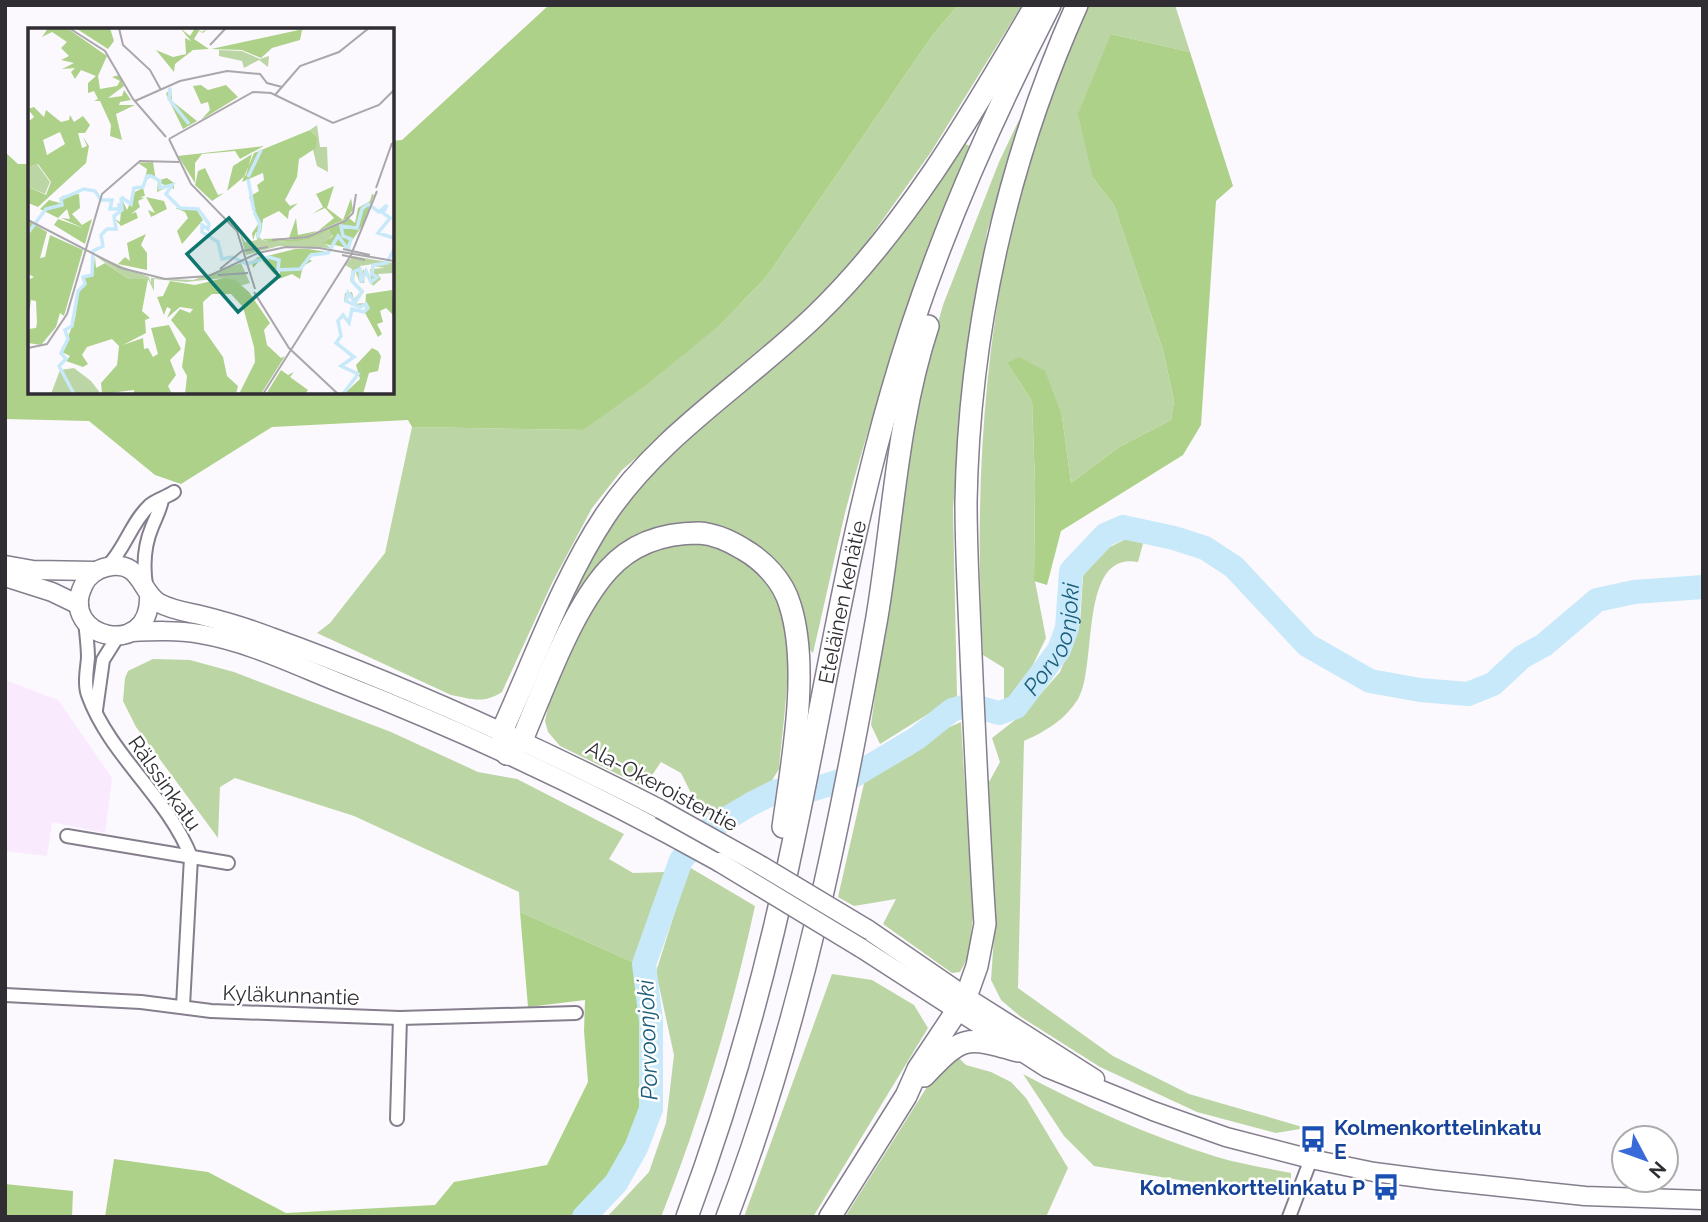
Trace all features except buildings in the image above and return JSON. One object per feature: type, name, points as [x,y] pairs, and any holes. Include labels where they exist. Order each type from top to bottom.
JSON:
[{"type":"highway","points":[[511,742],[574,571],[606,515],[629,484],[660,451],[778,351],[818,313],[856,271],[921,188],[974,108],[1036,5]]},
{"type":"highway","name":"Eteläinen kehätie","points":[[687,1217],[748,1030],[787,841],[802,749],[891,394],[931,277],[974,167],[1050,5]]},
{"type":"highway","name":"Eteläinen kehätie","points":[[727,1217],[777,1074],[811,950],[856,737],[885,564],[894,478],[925,336],[962,228],[988,163],[1063,5]]},
{"type":"highway","points":[[830,1217],[906,1096],[918,1069],[962,1004],[977,966],[985,924],[967,570],[967,500],[979,348],[1006,206],[1020,152],[1040,93],[1077,5]]},
{"type":"highway","points":[[511,742],[589,594],[609,569],[634,548],[656,538],[680,533],[706,533],[730,541],[759,559],[779,583],[790,603],[797,633],[802,749]]},
{"type":"highway","points":[[906,1096],[951,1049],[961,1043],[978,1040],[1018,1051]]},
{"type":"main road","points":[[5,565],[33,570],[101,569],[119,566],[130,569],[139,576],[147,590],[148,612],[144,620],[124,634],[96,631],[82,613],[52,592],[5,577]]},
{"type":"main road","points":[[82,613],[84,582],[101,569]]},
{"type":"main road","name":"Ala-Okeroistentie","points":[[147,590],[172,609],[242,626],[295,646],[511,742],[656,816],[762,866],[867,929],[1018,1051],[1047,1068],[1124,1099],[1226,1137],[1374,1172],[1586,1196],[1703,1200]]},
{"type":"main road","name":"Ala-Okeroistentie","points":[[124,634],[164,630],[199,633],[228,640],[373,696],[511,742]]},
{"type":"main road","name":"Ala-Okeroistentie","points":[[656,816],[754,882],[862,948],[1058,1054],[1124,1099]]},
{"type":"street","points":[[101,569],[122,549],[135,524],[150,504],[174,492]]},
{"type":"street","points":[[147,590],[145,547],[162,500]]},
{"type":"street","name":"Rälssinkatu","points":[[82,613],[88,655],[86,693],[108,734],[183,837],[191,857],[183,1006]]},
{"type":"street","points":[[96,710],[103,660],[124,634]]},
{"type":"street","points":[[67,836],[228,863]]},
{"type":"street","name":"Kyläkunnantie","points":[[5,995],[183,1006],[211,1011],[400,1018],[576,1013]]},
{"type":"street","points":[[397,1119],[400,1018]]},
{"type":"street","points":[[1289,1217],[1311,1159]]},
{"type":"shaded area","points":[[5,680],[58,700],[112,778],[105,833],[52,822],[47,856],[5,851]]},
{"type":"green space","points":[[549,5],[958,5],[932,36],[767,276],[721,324],[646,385],[583,430],[412,427],[408,420],[272,427],[181,484],[155,475],[89,421],[5,419],[5,152],[18,164],[28,164],[28,394],[394,394],[394,141],[402,140]]},
{"type":"green space","points":[[958,5],[1022,5],[931,152],[859,253],[791,326],[622,470],[592,508],[552,583],[502,692],[483,699],[451,695],[317,633],[330,623],[385,553],[412,427],[583,430],[721,324],[767,276],[932,36]]},
{"type":"green space","points":[[1087,5],[1175,5],[1190,52],[1111,34],[1093,178],[1114,205],[1163,350],[1174,401],[1171,420],[1119,447],[1071,483],[1062,416],[1007,363],[1032,401],[1034,576],[1046,638],[1019,693],[1004,703],[1004,668],[983,655],[980,513],[989,371],[1011,230],[1028,161],[1053,82]]},
{"type":"green space","points":[[1111,34],[1190,52],[1233,186],[1216,201],[1201,425],[1183,455],[1061,531],[1047,585],[1034,581],[1032,401],[1007,363],[1019,357],[1045,371],[1062,416],[1071,483],[1119,447],[1171,420],[1174,401],[1163,350],[1114,205],[1093,178],[1078,114]]},
{"type":"green space","points":[[1019,120],[1021,126],[987,232],[968,353],[953,508],[957,696],[880,744],[871,725],[920,387],[943,305],[999,162]]},
{"type":"green space","points":[[963,143],[970,146],[903,328],[858,466],[813,653],[807,647],[789,580],[673,526],[638,534],[610,555],[529,686],[592,552],[633,492],[682,443],[795,348]]},
{"type":"green space","points":[[1132,536],[1144,540],[1138,562],[1119,563],[1106,574],[1098,592],[1084,683],[1078,699],[1054,724],[1024,741],[1018,988],[1113,1056],[1189,1094],[1306,1128],[1276,1133],[1197,1112],[1100,1067],[1021,1017],[1001,1000],[991,980],[994,937],[989,782],[1000,762],[992,738],[1023,714],[1060,672],[1080,624],[1083,576],[1104,550]]},
{"type":"green space","points":[[674,543],[712,544],[734,553],[763,576],[771,586],[783,606],[787,620],[788,661],[779,769],[771,782],[709,815],[696,803],[681,773],[661,762],[644,787],[560,746],[548,732],[545,721],[550,698],[596,598],[637,556]]},
{"type":"green space","points":[[153,659],[190,660],[234,672],[391,732],[478,772],[517,779],[624,834],[609,859],[633,873],[665,872],[637,964],[520,912],[519,892],[354,816],[235,778],[220,787],[218,838],[136,727],[123,701],[128,671]]},
{"type":"green space","points":[[961,722],[973,916],[969,955],[960,972],[952,973],[883,924],[896,899],[854,906],[838,897],[865,779],[912,755],[943,730]]},
{"type":"green space","points":[[689,867],[755,906],[746,946],[702,1102],[661,1217],[607,1217],[649,1172],[666,1123],[674,1055],[656,972]]},
{"type":"green space","points":[[520,912],[637,964],[643,1024],[641,1114],[624,1152],[607,1179],[573,1217],[105,1217],[114,1159],[208,1172],[286,1213],[435,1205],[454,1182],[547,1165],[588,1082],[584,1031],[585,1000],[528,1007]]},
{"type":"green space","points":[[832,974],[872,980],[914,1005],[928,1028],[813,1217],[744,1217]]},
{"type":"green space","points":[[955,1054],[966,1065],[991,1072],[1011,1082],[1026,1098],[1068,1168],[1046,1217],[845,1217],[932,1079]]},
{"type":"green space","points":[[1023,1074],[1094,1109],[1167,1140],[1226,1159],[1291,1173],[1291,1187],[1204,1184],[1094,1166],[1064,1136]]},
{"type":"green space","points":[[5,1184],[73,1191],[72,1217],[5,1217]]},
{"type":"waterway","name":"Porvoonjoki","points":[[584,1217],[616,1183],[636,1148],[651,1109],[651,1021],[644,964],[681,860],[709,829],[751,804],[777,791],[801,793],[850,778],[917,738],[952,710],[970,705],[999,713],[1016,707],[1059,650],[1067,628],[1071,571],[1105,535],[1123,527],[1205,548],[1234,567],[1307,645],[1370,681],[1420,690],[1468,694],[1493,684],[1522,657],[1544,645],[1597,600],[1634,592],[1703,587]]},
{"type":"place","name":"Kolmenkorttelinkatu E","points":[[1313,1139]]},
{"type":"place","name":"Kolmenkorttelinkatu P","points":[[1386,1187]]}]
